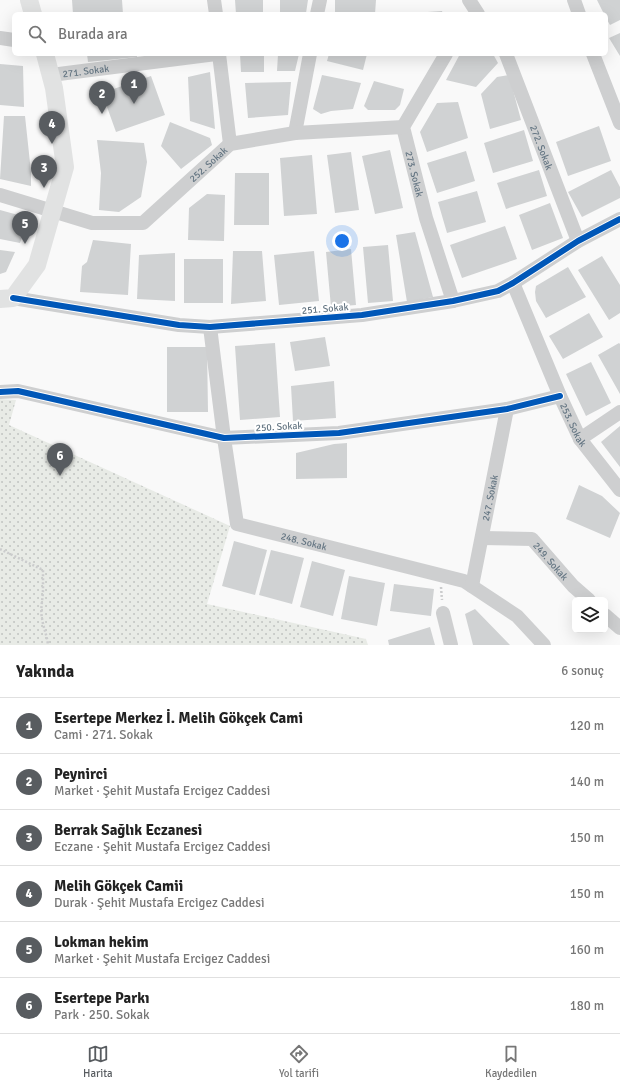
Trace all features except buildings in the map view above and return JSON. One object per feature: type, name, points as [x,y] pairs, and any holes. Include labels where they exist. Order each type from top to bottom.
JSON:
[{"type":"main road","points":[[29,0],[32,12]]},
{"type":"main road","points":[[6,298],[37,265],[65,167],[51,75],[46,56]]},
{"type":"street","points":[[214,0],[216,12]]},
{"type":"street","points":[[317,12],[320,0]]},
{"type":"street","points":[[574,0],[578,12]]},
{"type":"street","points":[[0,38],[12,40]]},
{"type":"street","name":"271. Sokak","points":[[51,75],[200,56]]},
{"type":"street","points":[[219,56],[230,144]]},
{"type":"street","points":[[295,133],[310,56]]},
{"type":"street","points":[[404,127],[445,56]]},
{"type":"street","name":"272. Sokak","points":[[507,56],[578,241]]},
{"type":"street","points":[[594,56],[620,123]]},
{"type":"street","name":"252. Sokak","points":[[0,195],[92,223],[143,224],[230,144],[295,133],[404,127]]},
{"type":"street","name":"273. Sokak","points":[[404,127],[426,218],[453,301]]},
{"type":"street","name":"251. Sokak","points":[[6,298],[179,325],[210,327],[362,315],[453,301],[498,291],[513,284],[578,241],[620,219]]},
{"type":"street","name":"253. Sokak","points":[[513,284],[560,396],[580,439],[620,490]]},
{"type":"street","name":"248. Sokak","points":[[210,327],[224,438],[237,524],[464,581],[517,616],[544,645]]},
{"type":"street","name":"250. Sokak","points":[[0,392],[18,391],[224,438],[339,433],[507,410],[560,396]]},
{"type":"street","name":"247. Sokak","points":[[472,586],[507,410]]},
{"type":"street","points":[[580,439],[620,412]]},
{"type":"street","name":"249. Sokak","points":[[482,538],[532,539],[573,586],[586,597]]},
{"type":"street","points":[[443,613],[451,645]]},
{"type":"street","points":[[608,618],[620,628]]},
{"type":"path","points":[[0,549],[43,570],[42,618],[48,645]]},
{"type":"path","points":[[440,575],[443,613]]},
{"type":"shaded area","points":[[0,399],[16,400],[9,425],[230,526],[207,604],[366,639],[368,645],[0,645]]},
{"type":"cycle path","points":[[13,298],[179,325],[210,327],[362,315],[453,301],[498,291],[578,241],[620,219]]},
{"type":"cycle path","points":[[0,392],[18,391],[224,438],[339,433],[507,409],[560,396]]},
{"type":"place","name":"Esertepe Merkez İ. Melih Gökçek Cami","points":[[134,104]]},
{"type":"place","name":"Peynirci","points":[[102,114]]},
{"type":"place","name":"Melih Gökçek Camii","points":[[52,144]]},
{"type":"place","name":"Berrak Sağlık Eczanesi","points":[[44,188]]},
{"type":"place","name":"Lokman hekim","points":[[25,244]]},
{"type":"place","name":"Esertepe Parkı","points":[[60,476]]}]
